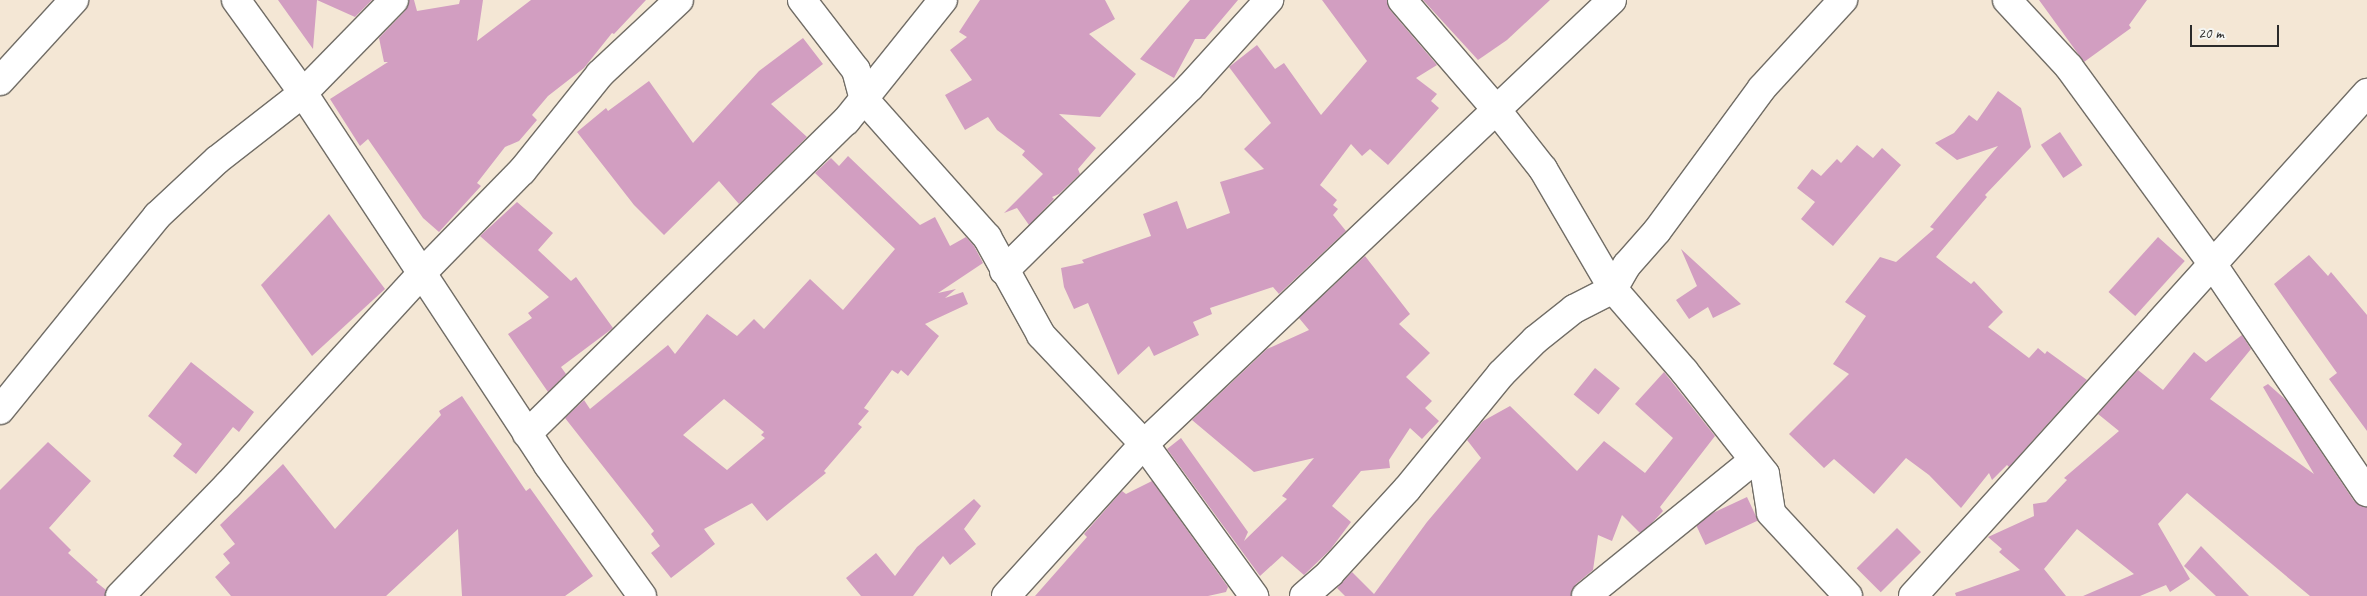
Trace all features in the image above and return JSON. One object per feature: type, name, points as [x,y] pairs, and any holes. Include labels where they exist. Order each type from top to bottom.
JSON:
[{"type":"street","points":[[0,81],[74,0]]},
{"type":"street","points":[[236,0],[303,93],[527,434],[642,596]]},
{"type":"street","points":[[0,410],[157,216],[217,160],[303,93],[394,0]]},
{"type":"street","points":[[120,596],[228,485],[422,273],[522,171],[600,74],[679,0]]},
{"type":"street","points":[[802,0],[856,70],[864,99],[987,237],[1004,271],[1041,335],[1144,444],[1254,596]]},
{"type":"street","points":[[527,434],[846,121],[943,0]]},
{"type":"street","points":[[1004,271],[1190,87],[1269,0]]},
{"type":"street","points":[[1402,0],[1495,108],[1543,168],[1613,289],[1684,371],[1764,474],[1771,513],[1848,596]]},
{"type":"street","points":[[1006,596],[1144,444],[1495,108],[1612,0]]},
{"type":"street","points":[[1304,596],[1330,573],[1407,489],[1502,374],[1535,340],[1574,309],[1613,289],[1627,265],[1657,231],[1762,88],[1843,0]]},
{"type":"street","points":[[2007,0],[2069,66],[2211,262],[2367,492]]},
{"type":"street","points":[[1913,596],[2211,262],[2367,93]]},
{"type":"street","points":[[1586,596],[1753,461]]},
{"type":"building","points":[[278,0],[317,0],[313,49]]},
{"type":"building","points":[[317,0],[372,0],[355,17]]},
{"type":"building","points":[[409,0],[414,0],[417,11],[459,4],[460,0],[483,0],[477,41],[531,0],[646,0],[614,34],[612,33],[584,68],[548,96],[532,115],[537,120],[519,141],[505,147],[477,183],[481,186],[439,232],[423,218],[368,139],[360,146],[330,99],[388,62],[384,62],[379,38],[405,11]]},
{"type":"building","points":[[980,0],[1105,0],[1115,19],[1089,34],[1136,74],[1100,117],[1059,114],[1096,148],[1078,169],[1080,174],[1059,194],[1052,197],[1054,199],[1029,225],[1017,208],[1004,213],[1043,174],[1022,155],[1025,151],[997,130],[988,117],[965,130],[945,95],[972,80],[950,50],[967,37],[959,32]]},
{"type":"building","points":[[1190,0],[1238,0],[1205,39],[1195,39],[1174,78],[1140,59]]},
{"type":"building","points":[[1322,0],[1387,0],[1390,10],[1437,65],[1416,78],[1437,94],[1431,101],[1439,108],[1388,165],[1370,149],[1362,156],[1351,144],[1320,185],[1337,200],[1333,205],[1338,209],[1333,215],[1346,231],[1279,294],[1273,287],[1210,308],[1212,314],[1193,322],[1199,335],[1154,356],[1149,346],[1118,375],[1088,303],[1074,309],[1064,287],[1061,268],[1084,263],[1082,260],[1151,236],[1143,214],[1177,201],[1187,229],[1230,213],[1220,182],[1264,169],[1244,149],[1271,123],[1229,67],[1257,45],[1275,69],[1284,63],[1321,115],[1367,61]]},
{"type":"building","points":[[1423,0],[1550,0],[1507,40],[1478,60]]},
{"type":"building","points":[[2039,0],[2147,0],[2129,25],[2131,28],[2084,62]]},
{"type":"building","points":[[803,38],[823,64],[771,104],[807,137],[739,204],[719,181],[664,235],[634,205],[577,132],[606,108],[608,111],[649,81],[693,143],[759,71]]},
{"type":"building","points":[[1998,91],[2021,108],[2031,147],[1985,195],[1987,197],[1936,257],[1971,284],[1974,281],[2003,312],[1988,327],[2029,358],[2038,348],[2045,354],[2047,351],[2087,380],[2009,467],[2007,465],[1992,480],[1989,473],[1961,508],[1929,475],[1906,458],[1874,494],[1834,459],[1824,468],[1789,434],[1849,374],[1833,364],[1866,316],[1845,302],[1880,257],[1896,262],[1934,229],[1930,227],[1998,146],[1957,160],[1935,143],[1954,133],[1969,115],[1977,121]]},
{"type":"building","points":[[2060,132],[2082,165],[2063,178],[2041,145]]},
{"type":"building","points":[[1857,145],[1873,158],[1882,148],[1901,165],[1833,246],[1801,219],[1815,202],[1797,188],[1812,169],[1821,176],[1837,159],[1841,163]]},
{"type":"building","points":[[848,156],[920,225],[935,217],[950,246],[966,237],[974,246],[983,263],[938,293],[956,289],[945,298],[963,292],[968,304],[925,324],[939,336],[908,376],[901,370],[898,374],[892,370],[864,408],[869,411],[858,424],[862,427],[824,471],[826,473],[767,521],[752,503],[704,529],[715,544],[671,578],[651,553],[660,546],[651,534],[654,531],[565,418],[584,400],[590,409],[668,345],[675,354],[707,314],[737,336],[754,319],[764,329],[810,279],[843,310],[895,249],[815,173],[831,158],[839,166]],"holes":[[[724,399],[764,432],[761,435],[765,438],[727,470],[683,435]]]},
{"type":"building","points":[[517,202],[553,233],[538,250],[571,281],[576,277],[613,328],[561,367],[566,374],[548,392],[508,334],[532,318],[528,313],[549,297],[480,236]]},
{"type":"building","points":[[329,214],[385,289],[312,356],[261,285]]},
{"type":"building","points":[[2158,237],[2185,261],[2135,316],[2108,292]]},
{"type":"building","points":[[1681,249],[1741,304],[1713,318],[1708,307],[1689,319],[1676,300],[1697,286]]},
{"type":"building","points":[[2309,255],[2328,276],[2331,272],[2367,315],[2367,431],[2329,379],[2337,373],[2274,284]]},
{"type":"building","points":[[1365,256],[1410,314],[1399,324],[1430,353],[1406,377],[1432,401],[1425,408],[1439,421],[1422,439],[1410,428],[1389,460],[1390,468],[1361,471],[1332,506],[1351,522],[1330,550],[1304,575],[1282,556],[1260,576],[1167,449],[1181,438],[1248,532],[1244,541],[1287,499],[1282,496],[1314,458],[1254,472],[1192,420],[1267,349],[1309,330],[1299,318]]},
{"type":"building","points":[[2242,335],[2251,349],[2210,399],[2314,474],[2263,387],[2268,384],[2286,400],[2354,501],[2367,507],[2367,596],[2310,596],[2187,493],[2158,524],[2190,579],[2170,592],[2166,585],[2140,596],[2083,596],[2134,574],[2077,529],[2044,569],[2066,596],[1956,596],[1955,593],[2020,570],[1999,552],[2002,549],[1988,537],[2034,516],[2033,504],[2046,502],[2067,480],[2064,478],[2119,431],[2098,414],[2138,370],[2163,390],[2194,352],[2206,362]]},
{"type":"building","points":[[191,362],[254,412],[239,432],[233,427],[196,474],[173,456],[182,444],[148,416]]},
{"type":"building","points":[[1595,368],[1620,388],[1598,415],[1574,394]]},
{"type":"building","points":[[1664,372],[1715,436],[1660,507],[1663,511],[1651,524],[1640,533],[1622,515],[1612,541],[1598,535],[1593,570],[1576,584],[1571,596],[1345,596],[1337,588],[1352,572],[1374,594],[1427,522],[1481,458],[1467,440],[1483,421],[1510,406],[1577,471],[1604,441],[1645,473],[1673,438],[1635,404]]},
{"type":"building","points":[[462,396],[526,491],[530,488],[593,576],[565,596],[462,596],[458,529],[386,596],[231,596],[215,577],[230,563],[223,554],[235,544],[220,525],[283,464],[335,529],[441,415],[439,411]]},
{"type":"building","points":[[48,442],[91,481],[49,528],[71,550],[68,553],[98,580],[96,582],[106,590],[105,596],[0,596],[0,490]]},
{"type":"building","points":[[1152,481],[1228,587],[1226,592],[1208,596],[1035,596],[1087,537],[1084,534],[1122,491],[1126,494]]},
{"type":"building","points":[[1747,497],[1758,521],[1705,545],[1694,522]]},
{"type":"building","points":[[974,499],[981,506],[964,529],[976,544],[950,565],[943,556],[913,596],[861,596],[846,578],[876,553],[895,576],[917,547]]},
{"type":"building","points":[[1897,528],[1921,552],[1881,592],[1857,568]]},
{"type":"building","points":[[2201,546],[2249,596],[2216,596],[2184,566]]}]
